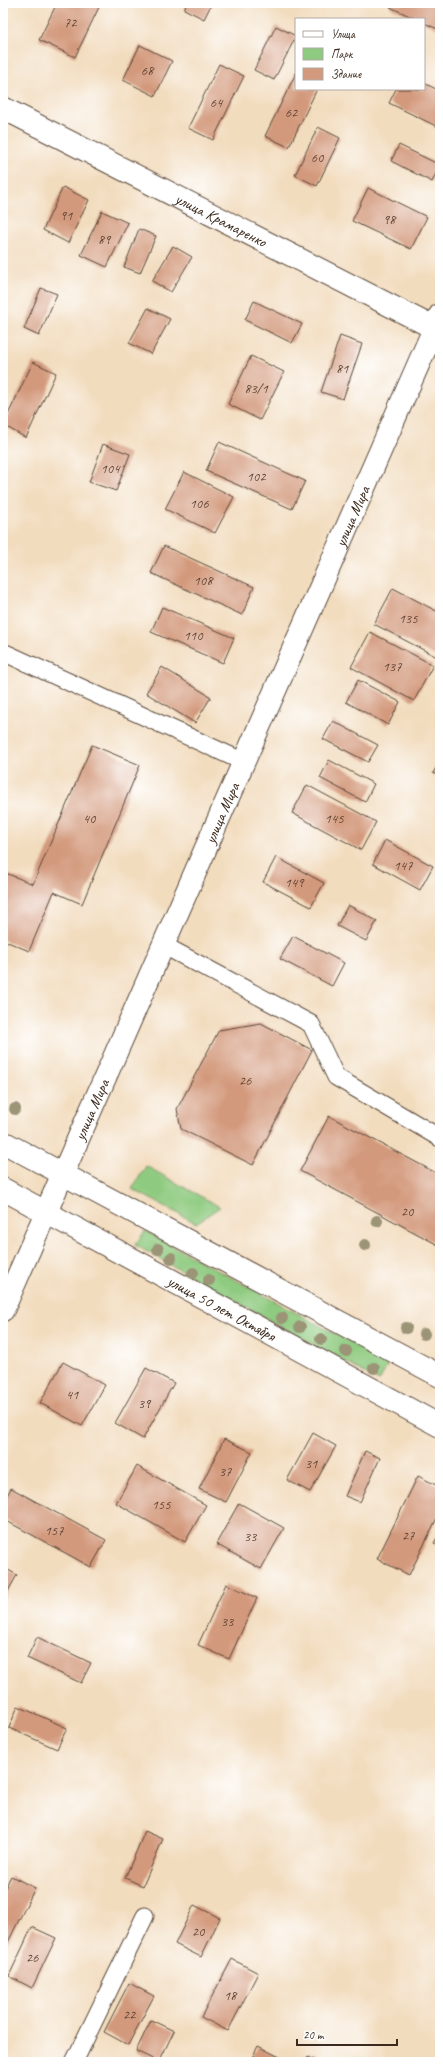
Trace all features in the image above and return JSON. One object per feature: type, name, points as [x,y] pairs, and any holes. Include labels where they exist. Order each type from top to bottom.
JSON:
[{"type":"street","name":"улица Крамаренко","points":[[3,108],[438,324]]},
{"type":"street","name":"улица Мира","points":[[3,1310],[45,1211],[438,324]]},
{"type":"street","points":[[3,1142],[63,1172],[440,1376]]},
{"type":"street","name":"улица 50 лет Октября","points":[[3,1189],[440,1426]]},
{"type":"lane","points":[[3,652],[244,762]]},
{"type":"lane","points":[[163,945],[311,1024],[336,1077],[440,1138]]},
{"type":"lane","points":[[74,2062],[145,1916]]},
{"type":"green space","points":[[146,1166],[220,1207],[196,1223],[132,1189]]},
{"type":"green space","points":[[145,1231],[389,1363],[379,1381],[135,1245]]},
{"type":"building","points":[[57,3],[101,3],[75,57],[39,40]]},
{"type":"building","points":[[187,3],[212,3],[204,19],[184,9]]},
{"type":"building","points":[[392,3],[440,3],[440,30],[425,23],[425,18],[414,18],[390,7]]},
{"type":"building","points":[[276,26],[295,36],[274,80],[254,70]]},
{"type":"building","points":[[140,45],[172,61],[155,96],[123,80]]},
{"type":"building","points":[[219,64],[244,76],[213,140],[188,128]]},
{"type":"building","points":[[295,75],[295,90],[317,90],[289,147],[265,136]]},
{"type":"building","points":[[425,84],[440,91],[440,128],[389,103],[396,90],[425,90]]},
{"type":"building","points":[[318,127],[340,138],[317,186],[295,175]]},
{"type":"building","points":[[399,145],[440,165],[432,182],[391,161]]},
{"type":"building","points":[[63,187],[89,200],[68,243],[43,230]]},
{"type":"building","points":[[368,188],[427,217],[411,249],[352,221]]},
{"type":"building","points":[[102,211],[128,223],[107,267],[81,255]]},
{"type":"building","points":[[139,229],[156,236],[140,273],[124,267]]},
{"type":"building","points":[[173,246],[192,257],[171,292],[152,281]]},
{"type":"building","points":[[41,288],[57,294],[39,336],[24,329]]},
{"type":"building","points":[[254,301],[302,324],[292,343],[245,320]]},
{"type":"building","points":[[148,308],[170,319],[151,354],[129,343]]},
{"type":"building","points":[[340,336],[362,344],[343,399],[321,392]]},
{"type":"building","points":[[251,356],[284,372],[260,420],[228,404]]},
{"type":"building","points":[[33,362],[56,373],[26,438],[3,425]]},
{"type":"building","points":[[219,442],[305,481],[292,509],[206,471]]},
{"type":"building","points":[[103,444],[130,454],[116,491],[89,482]]},
{"type":"building","points":[[184,472],[234,497],[215,533],[165,509]]},
{"type":"building","points":[[164,546],[254,587],[242,615],[151,573]]},
{"type":"building","points":[[393,588],[440,613],[440,651],[437,657],[374,624]]},
{"type":"building","points":[[162,607],[234,638],[223,663],[151,632]]},
{"type":"building","points":[[370,632],[433,665],[414,701],[351,667]]},
{"type":"building","points":[[162,667],[211,697],[195,723],[146,693]]},
{"type":"building","points":[[358,680],[400,702],[388,725],[346,702]]},
{"type":"building","points":[[333,721],[378,745],[368,762],[323,739]]},
{"type":"building","points":[[92,745],[140,765],[82,904],[54,892],[29,951],[3,940],[3,872],[33,884]]},
{"type":"building","points":[[329,760],[374,784],[365,802],[320,778]]},
{"type":"building","points":[[440,761],[440,776],[433,773]]},
{"type":"building","points":[[307,785],[376,822],[361,850],[292,813]]},
{"type":"building","points":[[385,840],[433,866],[420,890],[373,864]]},
{"type":"building","points":[[276,857],[324,883],[311,907],[263,882]]},
{"type":"building","points":[[348,905],[377,921],[366,941],[337,926]]},
{"type":"building","points":[[293,936],[344,963],[332,986],[280,959]]},
{"type":"building","points":[[261,1023],[312,1050],[253,1165],[181,1129],[177,1109],[219,1030]]},
{"type":"building","points":[[329,1116],[440,1175],[440,1246],[300,1171]]},
{"type":"building","points":[[63,1362],[105,1385],[82,1426],[40,1403]]},
{"type":"building","points":[[146,1368],[174,1383],[143,1439],[115,1423]]},
{"type":"building","points":[[313,1433],[336,1446],[310,1492],[287,1480]]},
{"type":"building","points":[[224,1439],[252,1452],[226,1502],[199,1489]]},
{"type":"building","points":[[365,1451],[380,1458],[360,1502],[345,1496]]},
{"type":"building","points":[[137,1466],[206,1505],[185,1542],[116,1503]]},
{"type":"building","points":[[418,1476],[440,1487],[440,1512],[409,1575],[377,1559]]},
{"type":"building","points":[[11,1488],[106,1540],[91,1567],[3,1519],[3,1503]]},
{"type":"building","points":[[239,1503],[284,1528],[261,1569],[216,1544]]},
{"type":"building","points":[[440,1533],[440,1547],[434,1543]]},
{"type":"building","points":[[3,1567],[17,1575],[3,1600]]},
{"type":"building","points":[[226,1584],[257,1598],[229,1659],[198,1645]]},
{"type":"building","points":[[37,1637],[91,1663],[81,1683],[27,1658]]},
{"type":"building","points":[[18,1706],[67,1728],[57,1749],[9,1728]]},
{"type":"building","points":[[145,1831],[163,1839],[143,1886],[125,1878]]},
{"type":"building","points":[[11,1876],[35,1888],[3,1952],[3,1892]]},
{"type":"building","points":[[194,1905],[220,1918],[201,1957],[175,1944]]},
{"type":"building","points":[[32,1927],[56,1938],[32,1988],[9,1976]]},
{"type":"building","points":[[232,1959],[258,1973],[228,2031],[201,2017]]},
{"type":"building","points":[[129,1983],[154,1996],[128,2045],[104,2032]]},
{"type":"building","points":[[151,2020],[174,2031],[159,2062],[136,2051]]},
{"type":"building","points":[[258,2046],[289,2062],[250,2062]]},
{"type":"building","points":[[308,2057],[318,2062],[305,2062]]}]
